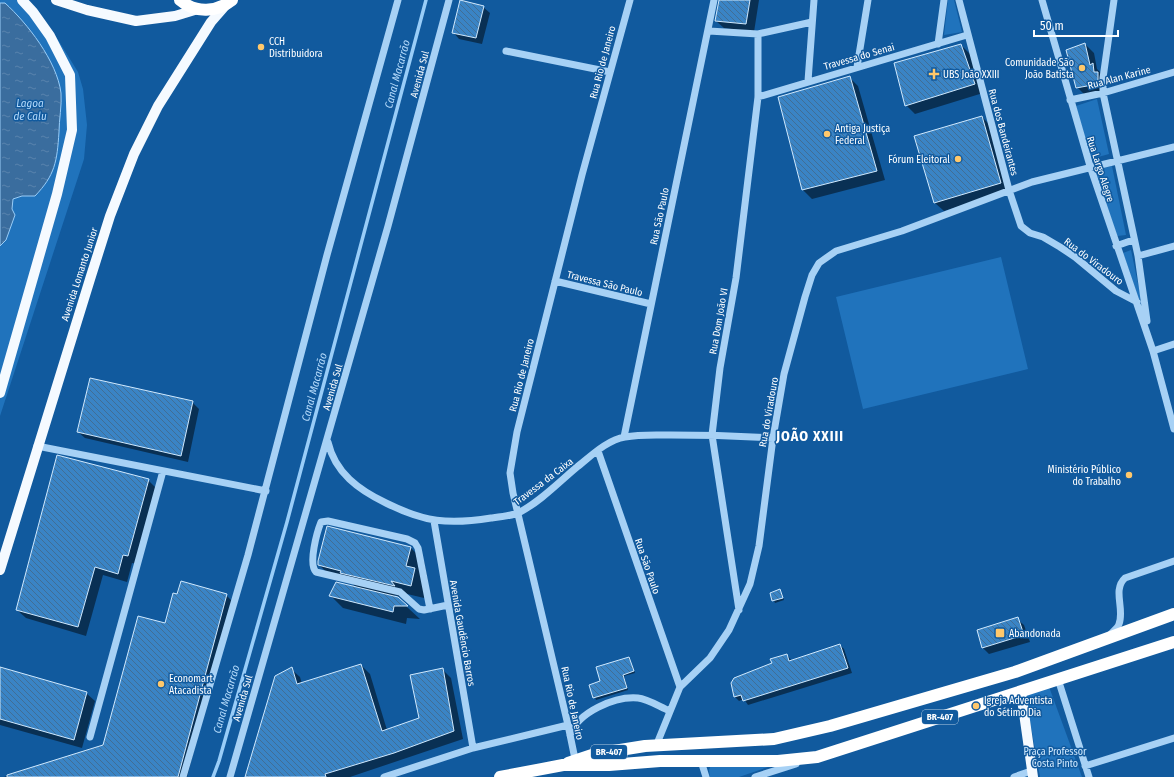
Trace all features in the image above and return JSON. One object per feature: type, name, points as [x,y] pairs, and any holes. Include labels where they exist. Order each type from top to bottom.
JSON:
[{"type":"highway","points":[[180,0],[198,10],[212,10],[228,3]]},
{"type":"highway","name":"BR-407","points":[[563,765],[575,759],[610,752],[656,746],[774,739],[830,726],[1015,672],[1174,614]]},
{"type":"highway","name":"BR-407","points":[[500,777],[563,765],[586,766],[660,761],[778,761],[817,757],[1174,642]]},
{"type":"main road","points":[[0,394],[55,202],[69,150],[72,130],[70,75],[50,36],[33,12],[22,0]]},
{"type":"main road","points":[[56,0],[87,10],[136,21],[175,16],[198,10]]},
{"type":"main road","name":"Avenida Lomanto Junior","points":[[0,570],[37,446],[110,216],[134,154],[158,106],[211,22],[228,3]]},
{"type":"main road","points":[[1021,692],[1032,774]]},
{"type":"street","points":[[183,777],[266,491],[327,255],[398,0]]},
{"type":"street","name":"Avenida Sul","points":[[230,777],[328,440],[449,0]]},
{"type":"street","name":"Rua Rio de Janeiro","points":[[575,759],[510,473],[512,451],[555,280],[630,0]]},
{"type":"street","name":"Rua São Paulo","points":[[624,437],[709,31],[714,0]]},
{"type":"street","points":[[808,81],[814,0]]},
{"type":"street","points":[[857,67],[868,0]]},
{"type":"street","points":[[938,44],[944,0]]},
{"type":"street","name":"Rua dos Bandeirantes","points":[[959,0],[1009,190],[1020,223]]},
{"type":"street","name":"Rua Largo Alegre","points":[[1042,0],[1090,166],[1116,246],[1150,340],[1174,429]]},
{"type":"street","name":"Rua Largo Alegre","points":[[1114,0],[1103,78],[1103,93],[1133,240],[1138,256],[1150,340]]},
{"type":"street","points":[[709,31],[758,34],[812,22]]},
{"type":"street","name":"Rua Dom João VI","points":[[739,610],[712,435],[720,368],[736,278],[758,97],[758,34]]},
{"type":"street","name":"Travessa do Senai","points":[[758,97],[967,35]]},
{"type":"street","points":[[506,51],[610,72]]},
{"type":"street","name":"Rua Alan Karine","points":[[1070,100],[1103,93],[1174,72]]},
{"type":"street","name":"Rua do Viradouro","points":[[656,746],[680,687],[710,658],[729,630],[750,584],[759,546],[773,438],[784,374],[805,297],[812,275],[819,263],[836,251],[902,231],[1032,182],[1090,166],[1174,147]]},
{"type":"street","name":"Rua do Viradouro","points":[[1020,223],[1030,233],[1043,238],[1075,257],[1116,291],[1137,302]]},
{"type":"street","points":[[1116,246],[1133,240]]},
{"type":"street","points":[[1138,256],[1174,246]]},
{"type":"street","name":"Travessa São Paulo","points":[[555,280],[651,304]]},
{"type":"street","points":[[1153,351],[1174,344]]},
{"type":"street","name":"Travessa da Caixa","points":[[328,440],[330,453],[338,467],[345,476],[365,493],[399,510],[434,521],[477,520],[518,513],[536,501],[598,451],[610,443],[624,437],[712,435],[773,438]]},
{"type":"street","points":[[37,446],[266,491]]},
{"type":"street","name":"Rua São Paulo","points":[[598,451],[680,687]]},
{"type":"street","points":[[90,737],[163,471]]},
{"type":"street","points":[[430,609],[418,548],[414,543],[408,539],[328,520],[321,522],[312,560],[312,567],[316,572],[400,592],[419,608],[424,610],[430,609],[448,605]]},
{"type":"street","name":"Avenida Gaudêncio Barros","points":[[434,521],[473,748]]},
{"type":"street","points":[[1105,639],[1119,624],[1121,612],[1119,592],[1122,580],[1174,561]]},
{"type":"street","points":[[1058,679],[1089,777]]},
{"type":"street","points":[[570,736],[573,726],[580,718],[605,705],[626,698],[639,698],[670,711]]},
{"type":"street","points":[[384,777],[473,748],[568,724]]},
{"type":"street","points":[[1086,766],[1174,738]]},
{"type":"street","points":[[754,777],[817,757]]},
{"type":"street","points":[[701,761],[706,777]]},
{"type":"street","points":[[1014,777],[1032,774]]},
{"type":"green space","points":[[0,0],[20,0],[55,35],[78,72],[83,89],[87,125],[84,159],[0,416]]},
{"type":"green space","points":[[948,0],[954,0],[962,32],[944,35]]},
{"type":"green space","points":[[1097,99],[1109,154],[1091,159],[1076,106]]},
{"type":"green space","points":[[1112,166],[1126,235],[1117,236],[1095,170]]},
{"type":"green space","points":[[1131,250],[1141,298],[1139,300],[1123,253]]},
{"type":"green space","points":[[1001,257],[1028,369],[863,409],[836,297]]},
{"type":"green space","name":"Praça Professor Costa Pinto","points":[[1048,684],[1082,777],[1040,777],[1025,693]]},
{"type":"green space","points":[[711,765],[771,766],[739,777],[710,777],[709,770]]},
{"type":"water","name":"Lagoa de Calu","points":[[0,3],[5,3],[14,11],[40,44],[54,68],[61,98],[57,152],[54,167],[47,181],[35,196],[22,196],[13,199],[12,209],[15,215],[6,240],[0,246]]},
{"type":"building","points":[[460,0],[484,6],[476,38],[452,33]]},
{"type":"building","points":[[719,0],[750,0],[746,24],[715,21]]},
{"type":"building","name":"Comunidade São João Batista","points":[[1085,43],[1090,65],[1093,63],[1094,72],[1098,72],[1098,84],[1076,88],[1066,50]]},
{"type":"building","name":"UBS João XXIII","points":[[961,44],[975,84],[905,106],[894,63]]},
{"type":"building","name":"Antiga Justiça Federal","points":[[850,76],[877,171],[802,190],[778,97]]},
{"type":"building","name":"Fórum Eleitoral","points":[[982,116],[1001,183],[934,203],[914,136]]},
{"type":"building","points":[[90,378],[193,401],[181,456],[77,432]]},
{"type":"building","points":[[57,455],[149,479],[128,556],[123,555],[118,574],[95,567],[78,627],[16,610]]},
{"type":"building","points":[[327,526],[411,547],[406,566],[415,568],[411,586],[391,581],[395,586],[340,573],[341,571],[318,565]]},
{"type":"building","name":"Economart Atacadista","points":[[181,581],[227,594],[178,777],[7,777],[7,775],[103,745],[138,616],[165,623],[173,593],[177,594]]},
{"type":"building","points":[[336,582],[398,597],[408,606],[394,606],[393,612],[329,596]]},
{"type":"building","points":[[780,589],[783,598],[772,601],[770,593]]},
{"type":"building","name":"Abandonada","points":[[1018,617],[1024,635],[982,648],[977,630]]},
{"type":"building","points":[[840,644],[848,668],[743,701],[741,695],[734,697],[731,683],[734,678],[772,663],[770,659],[787,654],[789,661]]},
{"type":"building","points":[[629,657],[634,671],[623,675],[627,688],[593,698],[589,685],[600,681],[596,667]]},
{"type":"building","points":[[361,664],[382,731],[419,718],[410,675],[443,668],[454,731],[394,753],[325,774],[326,777],[245,777],[275,676],[292,667],[297,684]]},
{"type":"building","points":[[0,667],[87,692],[74,740],[0,719]]},
{"type":"waterway","name":"Canal Macarrão","points":[[213,777],[219,761],[287,522],[426,0]]},
{"type":"place","name":"CCH Distribuidora","points":[[261,47]]},
{"type":"place","name":"Comunidade São João Batista","points":[[1082,68]]},
{"type":"place","name":"UBS João XXIII","points":[[934,74]]},
{"type":"place","name":"Antiga Justiça Federal","points":[[827,134]]},
{"type":"place","name":"Fórum Eleitoral","points":[[958,159]]},
{"type":"place","name":"Ministério Público do Trabalho","points":[[1129,475]]},
{"type":"place","name":"Abandonada","points":[[1000,633]]},
{"type":"place","name":"Economart Atacadista","points":[[161,684]]},
{"type":"place","name":"Igreja Adventista do Sétimo Dia","points":[[976,706]]},
{"type":"district","name":"JOÃO XXIII","points":[[810,436]]}]
